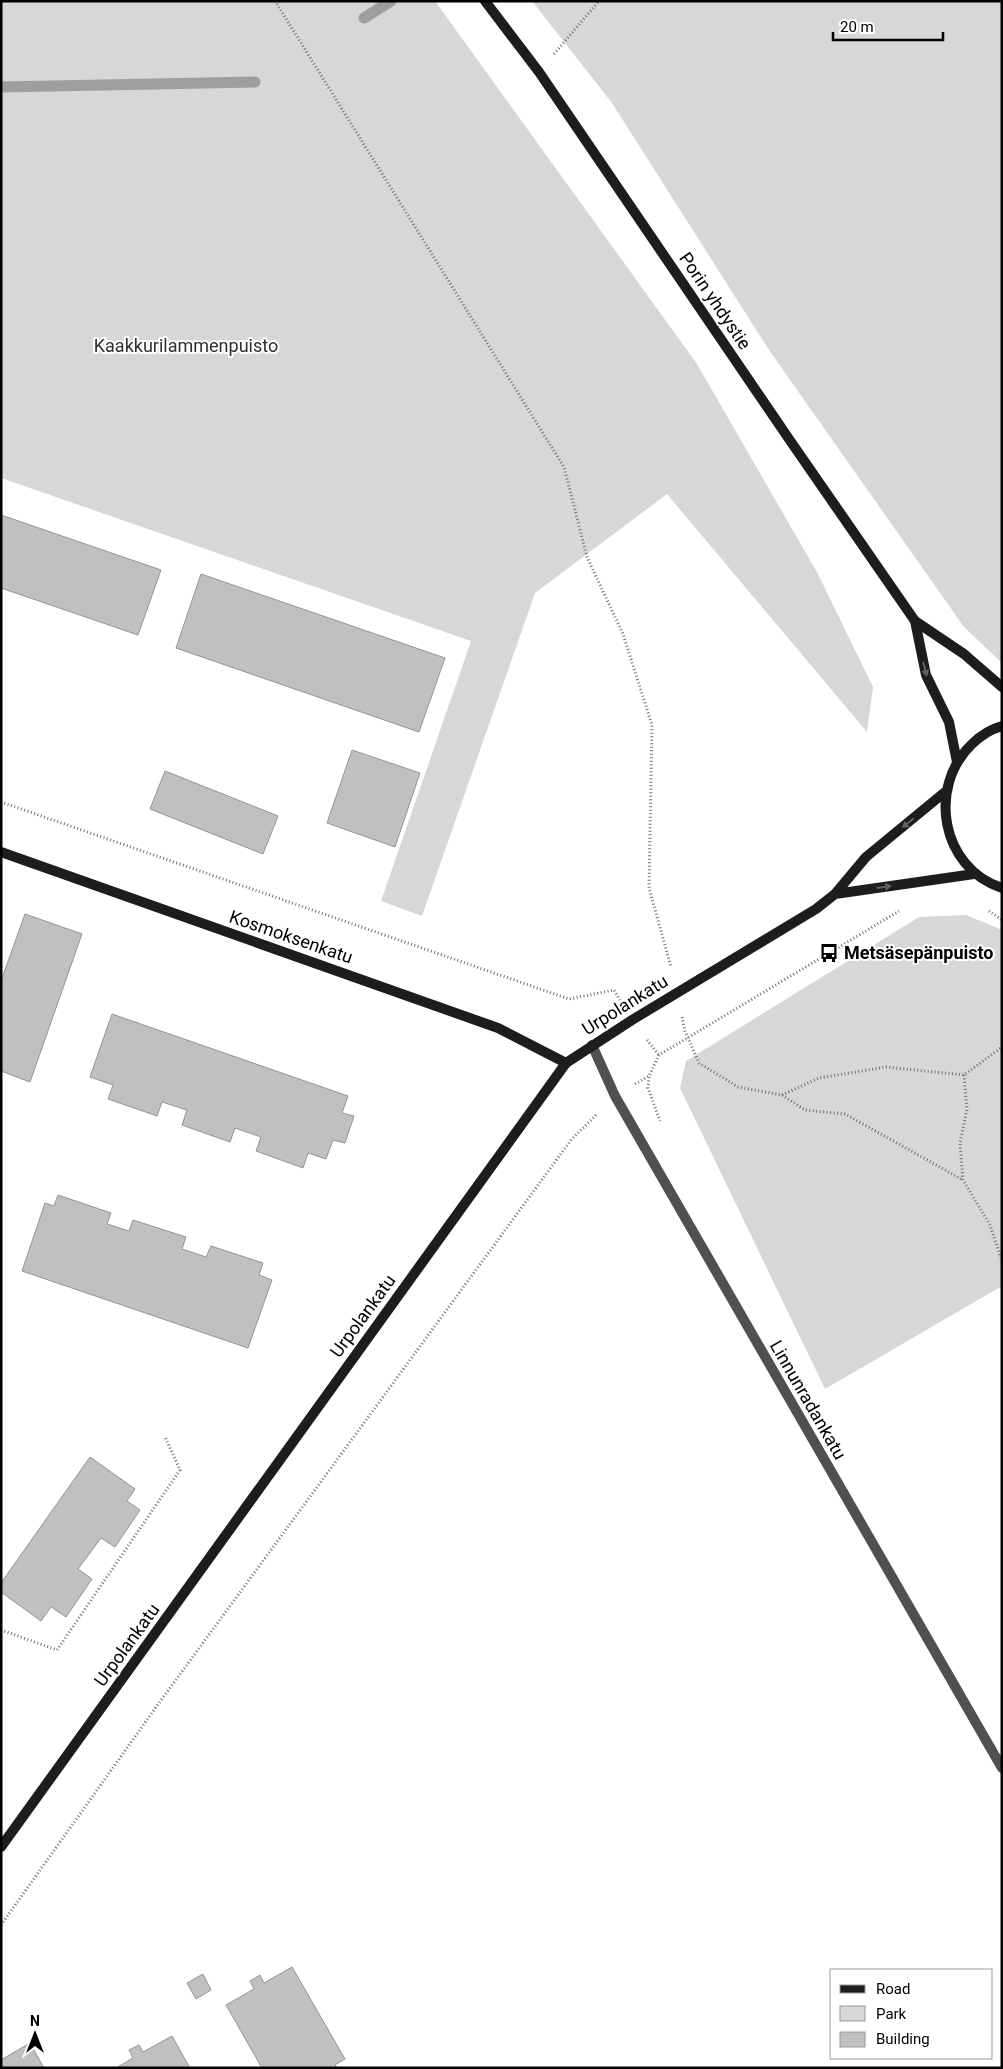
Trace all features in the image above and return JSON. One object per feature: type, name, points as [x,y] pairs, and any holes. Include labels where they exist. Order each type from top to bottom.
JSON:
[{"type":"main road","name":"Porin yhdystie","points":[[485,1],[539,72],[783,431],[916,621],[964,654],[1002,687]]},
{"type":"main road","name":"Porin yhdystie","points":[[916,621],[926,674],[949,722],[956,762]]},
{"type":"main road","points":[[1002,726],[979,738],[956,762],[945,792],[944,808],[949,836],[960,857],[974,874],[1002,888]]},
{"type":"main road","name":"Urpolankatu","points":[[1,1847],[566,1062],[677,992],[816,909],[836,894],[866,856],[945,792]]},
{"type":"main road","name":"Kosmoksenkatu","points":[[1,852],[498,1028],[566,1062]]},
{"type":"main road","name":"Urpolankatu","points":[[836,894],[974,874]]},
{"type":"street","name":"Linnunradankatu","points":[[592,1045],[615,1096],[1002,1768]]},
{"type":"path","points":[[275,1],[564,467],[587,557],[623,634],[652,725],[649,888],[688,1037],[699,1062],[738,1087],[782,1095],[805,1110],[846,1114],[963,1180]]},
{"type":"path","points":[[539,72],[599,1]]},
{"type":"path","points":[[1,802],[569,999],[614,990],[632,1020],[659,1055]]},
{"type":"path","points":[[986,909],[1002,920]]},
{"type":"path","points":[[1,1925],[159,1703],[571,1140],[615,1096],[649,1076],[659,1055],[900,910]]},
{"type":"path","points":[[782,1095],[819,1078],[886,1067],[964,1075],[1002,1047]]},
{"type":"path","points":[[964,1075],[967,1108],[960,1143],[963,1180],[990,1225],[1002,1261]]},
{"type":"path","points":[[1,1630],[57,1650],[180,1470],[165,1437]]},
{"type":"green space","name":"Kaakkurilammenpuisto","points":[[1,1],[435,1],[697,364],[818,574],[873,687],[867,732],[667,494],[535,593],[422,916],[381,901],[471,641],[1,478]]},
{"type":"green space","points":[[532,1],[1002,1],[1002,663],[964,627],[769,350],[612,103]]},
{"type":"green space","points":[[966,915],[1002,930],[1002,1286],[825,1389],[680,1088],[686,1061],[919,917]]},
{"type":"building","points":[[1,515],[161,570],[138,635],[1,588]]},
{"type":"building","points":[[201,574],[445,658],[419,732],[176,648]]},
{"type":"building","points":[[352,750],[420,773],[395,847],[327,823]]},
{"type":"building","points":[[165,771],[278,816],[263,854],[150,809]]},
{"type":"building","points":[[25,914],[82,934],[30,1082],[1,1071],[1,981]]},
{"type":"building","points":[[112,1014],[348,1096],[342,1113],[354,1116],[345,1143],[333,1140],[326,1159],[308,1153],[303,1168],[256,1151],[261,1137],[235,1128],[230,1142],[182,1125],[187,1110],[162,1102],[157,1116],[108,1099],[113,1085],[90,1077]]},
{"type":"building","points":[[58,1195],[111,1213],[107,1224],[129,1231],[133,1220],[186,1237],[182,1249],[206,1257],[211,1246],[263,1263],[259,1275],[272,1280],[248,1348],[22,1271],[45,1203],[54,1206]]},
{"type":"building","points":[[90,1457],[135,1489],[127,1501],[140,1510],[115,1547],[101,1538],[78,1569],[92,1579],[66,1617],[51,1607],[41,1621],[1,1592],[1,1583]]},
{"type":"building","points":[[292,1967],[345,2059],[335,2065],[337,2068],[262,2068],[226,2005],[254,1989],[250,1981],[260,1975],[264,1983]]},
{"type":"building","points":[[203,1974],[211,1990],[196,1999],[187,1983]]},
{"type":"building","points":[[172,2036],[190,2068],[116,2068],[133,2058],[129,2050],[139,2045],[143,2052]]},
{"type":"building","points":[[30,2043],[44,2068],[1,2068],[1,2060]]},
{"type":"waterway","points":[[364,18],[391,1]]},
{"type":"waterway","points":[[1,87],[255,82]]},
{"type":"place","name":"Metsäsepänpuisto","points":[[829,953]]}]
